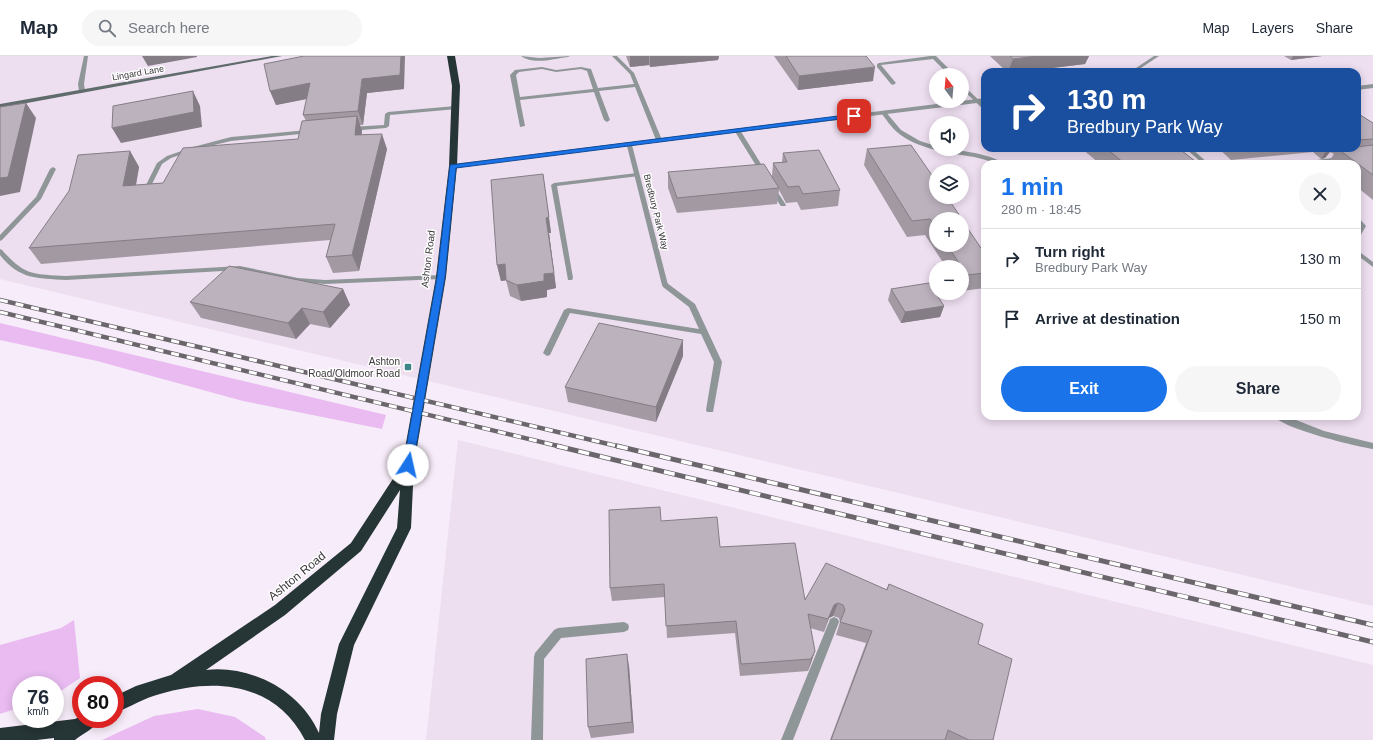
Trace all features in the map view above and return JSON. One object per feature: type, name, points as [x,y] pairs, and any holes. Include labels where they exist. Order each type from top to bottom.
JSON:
[{"type":"highway","name":"Ashton Road","points":[[326,740],[329,714],[347,644],[404,528],[408,465],[441,277],[453,166],[456,86],[451,56]]},
{"type":"highway","name":"Ashton Road","points":[[176,681],[280,610],[356,548],[408,465]]},
{"type":"highway","points":[[124,699],[176,681],[219,676],[258,684],[289,702],[311,732],[313,740]]},
{"type":"highway","points":[[0,736],[72,725]]},
{"type":"highway","points":[[62,740],[78,728]]},
{"type":"street","points":[[82,91],[86,56]]},
{"type":"street","name":"Lingard Lane","points":[[0,106],[280,56]]},
{"type":"street","points":[[523,56],[526,58],[538,59],[568,56]]},
{"type":"street","points":[[614,56],[632,73],[659,140]]},
{"type":"street","points":[[893,82],[879,67],[879,64],[934,56],[945,68]]},
{"type":"street","points":[[1138,68],[1157,56]]},
{"type":"street","points":[[522,126],[513,75],[514,72],[536,68],[547,68],[556,72],[586,68],[589,70],[607,120]]},
{"type":"street","points":[[518,99],[636,85]]},
{"type":"street","points":[[1361,88],[1373,86]]},
{"type":"street","points":[[969,93],[981,105]]},
{"type":"street","points":[[453,166],[981,100]]},
{"type":"street","points":[[347,129],[386,126],[388,114],[455,108]]},
{"type":"street","points":[[883,112],[899,131],[918,142],[929,146]]},
{"type":"street","points":[[738,130],[765,175]]},
{"type":"street","points":[[145,193],[160,163],[176,155],[231,139],[316,132]]},
{"type":"street","name":"Bredbury Park Way","points":[[629,144],[665,285],[692,306],[704,332]]},
{"type":"street","points":[[1192,152],[1202,160]]},
{"type":"street","points":[[969,155],[992,160]]},
{"type":"street","points":[[1324,160],[1332,158],[1350,158]]},
{"type":"street","points":[[0,239],[39,198],[53,169]]},
{"type":"street","points":[[570,278],[554,185],[637,175]]},
{"type":"street","points":[[768,181],[783,205]]},
{"type":"street","points":[[0,251],[11,264],[20,271],[66,278],[240,268],[298,280],[325,282],[441,277]]},
{"type":"street","points":[[1361,255],[1373,265]]},
{"type":"street","points":[[547,353],[568,310],[704,332],[718,362],[710,410]]},
{"type":"street","points":[[1286,420],[1296,425],[1344,441],[1373,446]]},
{"type":"street","points":[[787,740],[834,622]]},
{"type":"street","points":[[537,740],[539,656],[558,633],[624,627]]},
{"type":"shaded area","points":[[0,56],[1373,56],[1373,606],[0,279]]},
{"type":"shaded area","points":[[0,323],[386,415],[382,429],[243,401],[97,361],[0,340]]},
{"type":"shaded area","points":[[458,440],[1373,665],[1373,740],[426,740]]},
{"type":"shaded area","points":[[74,620],[80,676],[72,676],[72,683],[64,689],[64,676],[12,676],[12,710],[0,714],[0,645],[61,628]]},
{"type":"shaded area","points":[[198,709],[235,717],[265,737],[266,740],[102,740],[154,716]]},
{"type":"building","points":[[304,56],[401,56],[400,75],[362,79],[358,111],[303,115],[310,83],[270,91],[264,64]]},
{"type":"building","points":[[786,56],[866,56],[875,67],[799,76]]},
{"type":"building","points":[[1010,56],[1038,56],[1013,59]]},
{"type":"building","points":[[193,91],[194,112],[112,128],[113,106]]},
{"type":"building","points":[[26,103],[8,177],[0,178],[0,107]]},
{"type":"building","points":[[357,116],[355,135],[382,134],[352,255],[326,257],[335,224],[29,248],[69,191],[78,155],[130,151],[123,186],[163,183],[183,148],[298,139],[302,121]]},
{"type":"building","points":[[1361,116],[1373,123],[1373,139],[1361,140]]},
{"type":"building","points":[[911,145],[929,171],[929,204],[952,204],[957,212],[929,212],[929,219],[912,221],[867,149]]},
{"type":"building","points":[[1373,145],[1373,175],[1361,166],[1361,160],[1353,160],[1342,152],[1361,152],[1361,146]]},
{"type":"building","points":[[819,150],[840,190],[803,194],[799,186],[788,187],[773,163],[787,162],[783,153]]},
{"type":"building","points":[[1111,152],[1183,152],[1194,160],[1120,160]]},
{"type":"building","points":[[764,164],[779,188],[677,198],[668,172]]},
{"type":"building","points":[[543,174],[549,217],[546,218],[554,273],[544,274],[544,281],[517,285],[506,280],[505,264],[497,265],[491,180]]},
{"type":"building","points":[[969,230],[981,248],[981,273],[969,275],[969,260],[957,260],[952,252],[969,252]]},
{"type":"building","points":[[229,266],[343,289],[323,312],[302,308],[288,323],[190,302]]},
{"type":"building","points":[[929,283],[929,300],[940,300],[944,306],[905,312],[891,289]]},
{"type":"building","points":[[599,323],[683,340],[656,407],[565,387]]},
{"type":"building","points":[[660,507],[661,521],[717,517],[720,547],[795,543],[805,600],[826,563],[887,590],[889,584],[983,624],[978,644],[1012,659],[993,740],[969,740],[948,730],[945,740],[831,740],[872,631],[840,622],[845,610],[843,605],[838,603],[834,605],[828,619],[808,614],[815,651],[811,659],[741,664],[736,621],[666,626],[664,584],[610,588],[609,510]]},
{"type":"building","points":[[627,654],[632,722],[588,727],[586,659]]},
{"type":"railway","points":[[0,300],[621,447]]},
{"type":"railway","points":[[0,312],[562,447]]},
{"type":"railway","points":[[557,446],[1373,642]]},
{"type":"railway","points":[[617,446],[1373,625]]},
{"type":"place","name":"Ashton Road/Oldmoor Road","points":[[408,367]]},
{"type":"route","points":[[408,465],[441,277],[453,166],[854,116]]}]
